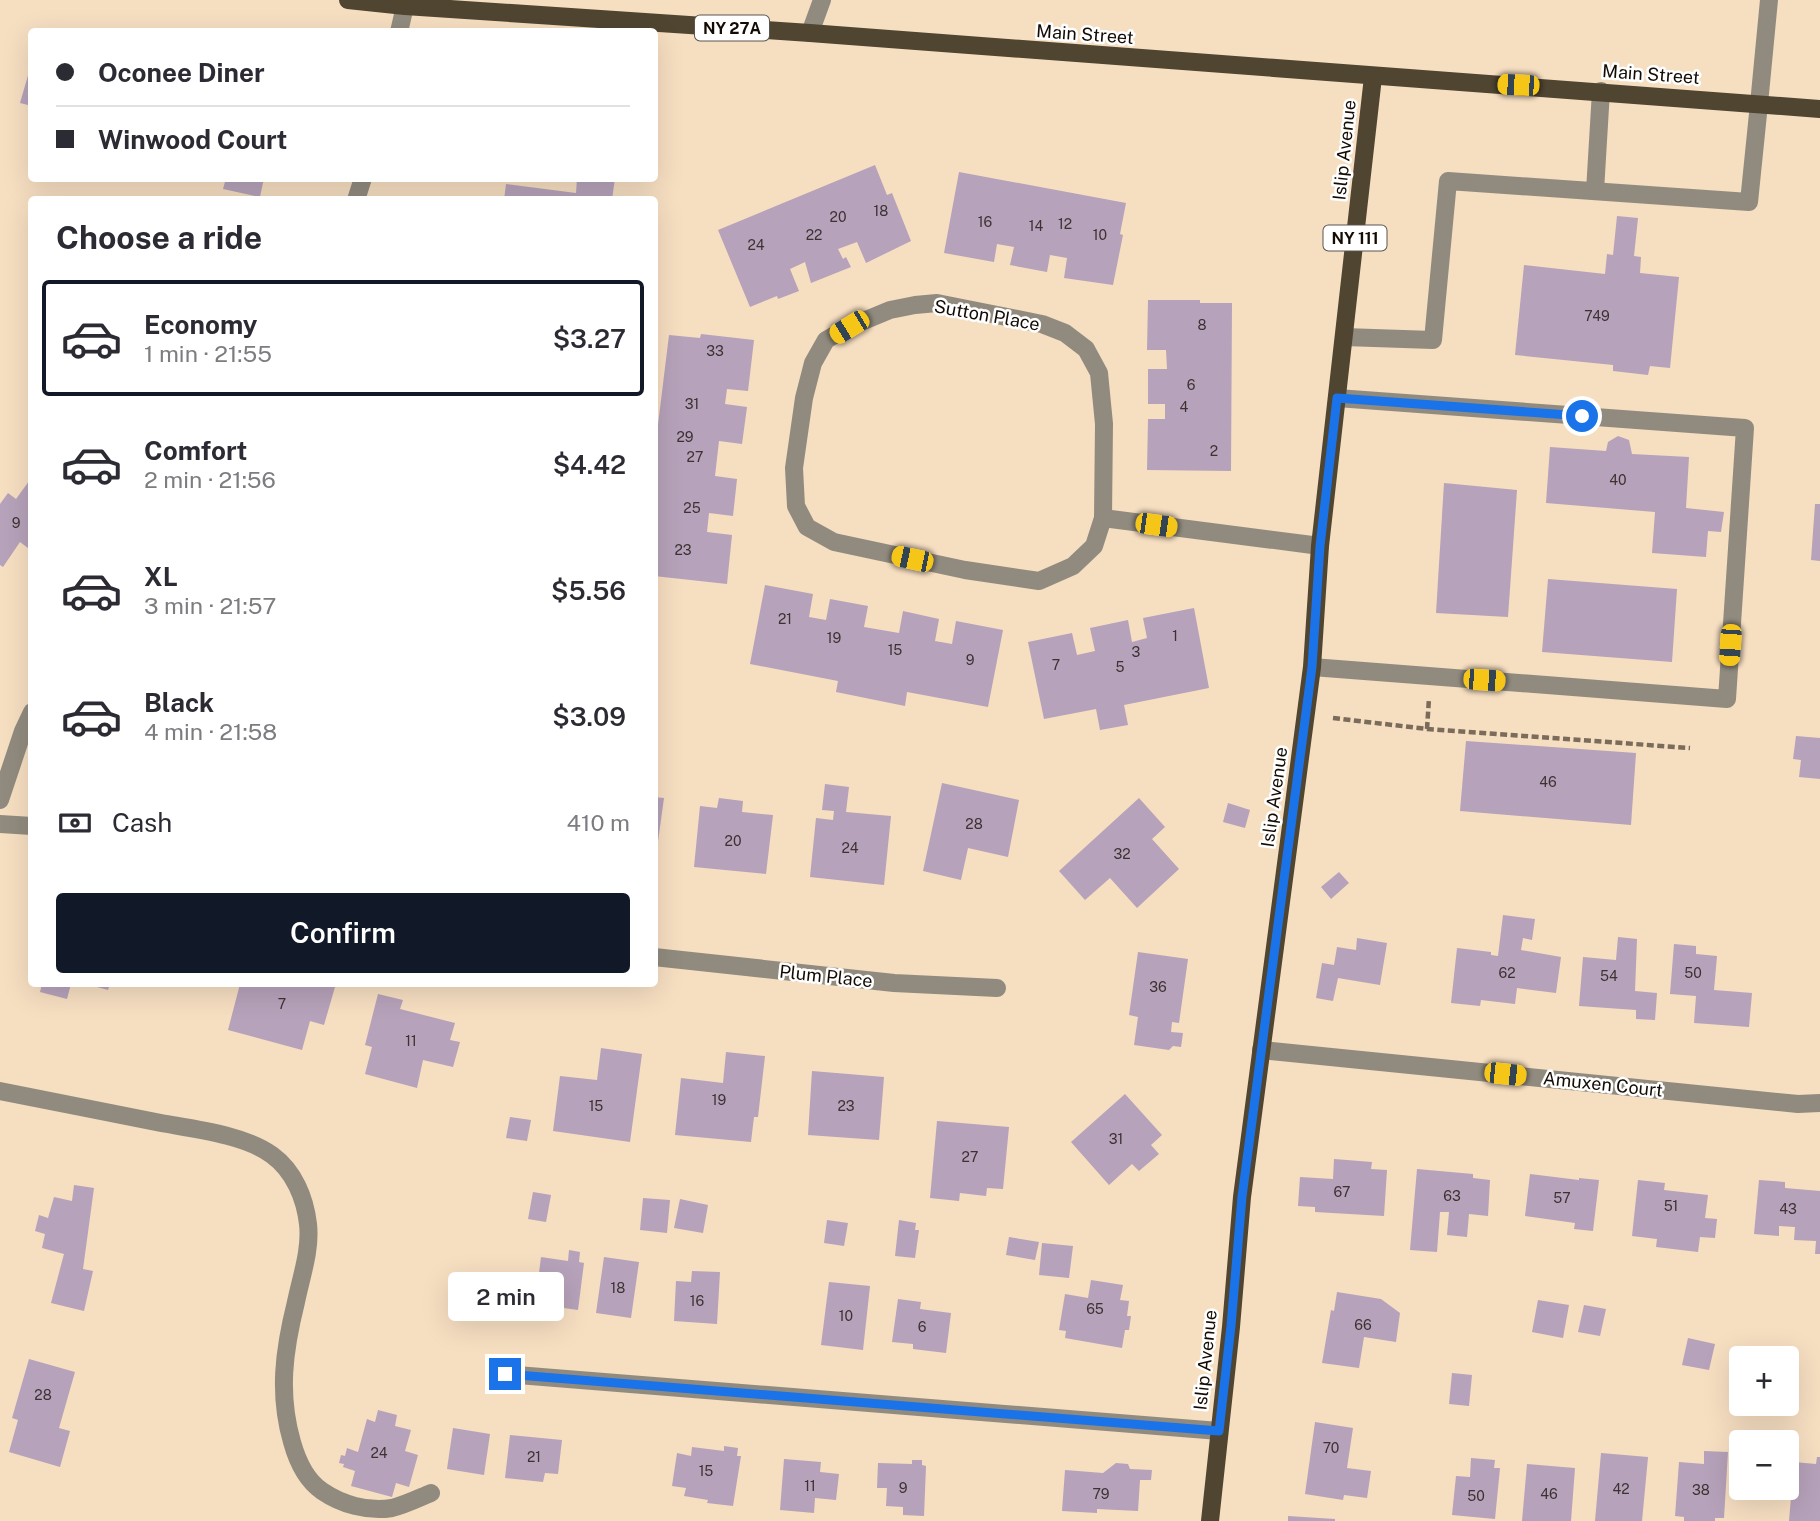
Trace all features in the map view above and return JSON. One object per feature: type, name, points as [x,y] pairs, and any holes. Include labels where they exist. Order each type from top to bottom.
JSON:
[{"type":"main road","name":"Main Street","points":[[348,0],[1820,109]]},
{"type":"main road","name":"Islip Avenue","points":[[1210,1521],[1242,1197],[1312,667],[1320,546],[1373,77]]},
{"type":"street","points":[[810,33],[822,0]]},
{"type":"street","points":[[1344,337],[1433,340],[1448,181],[1749,202],[1769,0]]},
{"type":"street","points":[[400,28],[405,6]]},
{"type":"street","points":[[1595,191],[1601,91]]},
{"type":"street","name":"Sutton Place","points":[[937,303],[1042,324],[1065,333],[1086,349],[1099,373],[1104,424],[1104,518],[1094,546],[1073,566],[1039,580],[965,570],[834,542],[807,527],[796,506],[794,468],[804,398],[813,363],[826,341],[849,327],[890,310],[915,305],[937,303]]},
{"type":"street","points":[[1312,667],[1727,699],[1745,428],[1337,398]]},
{"type":"street","points":[[1104,518],[1320,546]]},
{"type":"street","points":[[0,800],[28,720]]},
{"type":"street","points":[[0,824],[28,825]]},
{"type":"street","name":"Plum Place","points":[[658,957],[894,983],[997,988]]},
{"type":"street","name":"Amuxen Court","points":[[1261,1050],[1798,1104],[1820,1103]]},
{"type":"street","points":[[0,1091],[188,1128],[242,1141],[272,1155],[293,1178],[303,1199],[308,1226],[307,1255],[294,1308],[283,1373],[284,1414],[297,1460],[315,1486],[338,1502],[361,1507],[391,1508],[431,1493]]},
{"type":"street","points":[[505,1374],[1219,1431]]},
{"type":"path","points":[[1334,718],[1427,729],[1690,748]]},
{"type":"building","points":[[28,75],[28,105],[20,103]]},
{"type":"building","points":[[875,165],[887,195],[892,193],[911,241],[866,263],[857,242],[838,249],[851,267],[811,283],[805,262],[790,269],[799,291],[750,307],[718,230]]},
{"type":"building","points":[[959,172],[1126,203],[1113,285],[1064,278],[1067,258],[1050,255],[1047,272],[1010,265],[1014,247],[997,244],[994,262],[944,253]]},
{"type":"building","points":[[225,182],[263,182],[260,196],[223,189]]},
{"type":"building","points":[[577,182],[614,182],[613,196],[504,196],[506,184],[576,193]]},
{"type":"building","points":[[1617,216],[1638,218],[1634,256],[1641,257],[1640,273],[1679,277],[1670,368],[1650,366],[1648,375],[1613,371],[1613,365],[1515,355],[1524,265],[1605,274],[1607,254],[1613,255]]},
{"type":"building","points":[[1148,300],[1232,303],[1231,471],[1147,470],[1148,419],[1165,419],[1165,404],[1148,404],[1148,369],[1167,369],[1166,350],[1147,350]]},
{"type":"building","points":[[701,334],[754,340],[748,391],[727,389],[725,404],[747,407],[742,444],[719,441],[715,476],[737,479],[733,516],[709,513],[707,532],[732,535],[727,584],[658,576],[658,424],[669,335],[700,338]]},
{"type":"building","points":[[1618,436],[1629,440],[1632,454],[1689,457],[1686,508],[1724,512],[1721,532],[1708,531],[1706,557],[1652,553],[1655,512],[1546,503],[1550,447],[1606,451],[1608,442]]},
{"type":"building","points":[[28,482],[28,548],[20,542],[3,567],[0,565],[0,504],[8,493],[16,499]]},
{"type":"building","points":[[1444,483],[1517,490],[1508,617],[1436,613]]},
{"type":"building","points":[[1815,504],[1820,504],[1820,561],[1811,560]]},
{"type":"building","points":[[1548,579],[1677,589],[1672,662],[1542,652]]},
{"type":"building","points":[[765,585],[813,594],[809,617],[826,620],[830,599],[868,606],[864,627],[899,633],[903,611],[939,619],[935,641],[952,644],[956,621],[1003,630],[988,707],[907,692],[905,706],[836,692],[838,681],[750,664]]},
{"type":"building","points":[[1194,608],[1209,688],[1124,705],[1128,725],[1100,730],[1096,709],[1044,719],[1028,642],[1072,633],[1077,655],[1095,651],[1090,628],[1128,620],[1132,642],[1147,638],[1143,618]]},
{"type":"building","points":[[1796,736],[1820,738],[1820,779],[1799,777],[1801,760],[1793,759]]},
{"type":"building","points":[[1466,741],[1636,753],[1631,825],[1460,811]]},
{"type":"building","points":[[942,783],[1019,800],[1008,857],[968,848],[961,880],[923,871]]},
{"type":"building","points":[[825,784],[849,787],[846,812],[891,816],[884,885],[810,877],[816,818],[833,820],[834,811],[822,810]]},
{"type":"building","points":[[658,797],[664,798],[658,842]]},
{"type":"building","points":[[719,798],[743,801],[742,812],[773,815],[766,874],[694,867],[700,806],[717,808]]},
{"type":"building","points":[[1139,798],[1165,827],[1152,839],[1179,869],[1137,908],[1110,878],[1085,900],[1059,871]]},
{"type":"building","points":[[1228,803],[1250,810],[1245,828],[1223,822]]},
{"type":"building","points":[[1339,872],[1349,883],[1331,899],[1321,887]]},
{"type":"building","points":[[1503,915],[1535,919],[1532,940],[1523,938],[1521,950],[1561,957],[1556,993],[1517,988],[1515,1004],[1481,1000],[1480,1006],[1451,1003],[1457,948],[1491,952],[1491,955],[1498,956]]},
{"type":"building","points":[[1618,937],[1637,939],[1635,991],[1657,993],[1655,1020],[1636,1019],[1636,1010],[1579,1006],[1583,957],[1616,960]]},
{"type":"building","points":[[1357,938],[1387,943],[1380,985],[1338,978],[1333,1001],[1316,998],[1322,963],[1334,965],[1337,947],[1356,950]]},
{"type":"building","points":[[1674,944],[1696,946],[1696,954],[1717,956],[1714,990],[1752,993],[1749,1027],[1694,1023],[1696,996],[1670,994]]},
{"type":"building","points":[[1138,952],[1188,959],[1179,1023],[1172,1022],[1171,1032],[1183,1033],[1181,1047],[1173,1046],[1169,1050],[1134,1045],[1138,1017],[1129,1015]]},
{"type":"building","points":[[41,987],[70,987],[67,999],[40,992]]},
{"type":"building","points":[[239,987],[335,987],[324,1025],[310,1021],[302,1050],[228,1030]]},
{"type":"building","points":[[378,994],[403,1000],[400,1009],[455,1023],[450,1040],[460,1042],[453,1067],[423,1060],[417,1088],[365,1074],[372,1047],[365,1045]]},
{"type":"building","points":[[601,1048],[642,1054],[630,1142],[553,1131],[560,1076],[597,1080]]},
{"type":"building","points":[[726,1052],[765,1056],[758,1117],[754,1117],[751,1142],[675,1135],[681,1078],[723,1083]]},
{"type":"building","points":[[812,1071],[884,1077],[879,1140],[808,1135]]},
{"type":"building","points":[[1125,1094],[1162,1135],[1151,1145],[1159,1154],[1139,1171],[1132,1164],[1109,1185],[1071,1142]]},
{"type":"building","points":[[510,1117],[531,1120],[527,1141],[506,1138]]},
{"type":"building","points":[[937,1121],[1009,1127],[1003,1189],[987,1188],[986,1196],[960,1193],[959,1201],[930,1198]]},
{"type":"building","points":[[1334,1159],[1372,1162],[1371,1169],[1387,1170],[1384,1216],[1315,1212],[1315,1207],[1298,1206],[1300,1177],[1333,1179]]},
{"type":"building","points":[[1417,1169],[1473,1174],[1473,1178],[1490,1180],[1488,1216],[1469,1214],[1467,1237],[1447,1235],[1449,1212],[1440,1212],[1437,1252],[1410,1250]]},
{"type":"building","points":[[1530,1174],[1599,1180],[1593,1231],[1574,1229],[1575,1223],[1525,1216]]},
{"type":"building","points":[[1638,1180],[1665,1183],[1664,1190],[1708,1195],[1705,1218],[1717,1219],[1715,1238],[1700,1237],[1698,1252],[1656,1247],[1657,1239],[1632,1236]]},
{"type":"building","points":[[1759,1180],[1785,1182],[1785,1188],[1820,1191],[1820,1254],[1815,1254],[1816,1241],[1794,1240],[1795,1227],[1779,1226],[1779,1236],[1754,1234]]},
{"type":"building","points":[[74,1185],[94,1188],[83,1269],[93,1271],[84,1311],[51,1303],[64,1254],[42,1248],[45,1234],[35,1231],[39,1215],[48,1218],[54,1197],[72,1201]]},
{"type":"building","points":[[533,1192],[551,1195],[546,1222],[528,1219]]},
{"type":"building","points":[[643,1198],[670,1200],[667,1233],[640,1230]]},
{"type":"building","points":[[680,1199],[708,1205],[703,1233],[674,1228]]},
{"type":"building","points":[[827,1220],[848,1223],[844,1246],[824,1243]]},
{"type":"building","points":[[899,1220],[916,1223],[915,1230],[919,1230],[915,1258],[895,1256]]},
{"type":"building","points":[[1009,1237],[1039,1242],[1035,1260],[1006,1255]]},
{"type":"building","points":[[1042,1243],[1073,1246],[1069,1278],[1039,1275]]},
{"type":"building","points":[[569,1250],[580,1252],[579,1262],[584,1263],[578,1310],[535,1304],[541,1257],[568,1261]]},
{"type":"building","points":[[604,1257],[639,1262],[631,1318],[596,1313]]},
{"type":"building","points":[[692,1271],[720,1272],[717,1324],[674,1321],[676,1281],[691,1282]]},
{"type":"building","points":[[1091,1280],[1123,1285],[1120,1300],[1129,1301],[1127,1316],[1131,1316],[1122,1348],[1065,1338],[1066,1331],[1059,1330],[1065,1294],[1088,1298]]},
{"type":"building","points":[[829,1282],[870,1286],[863,1350],[821,1345]]},
{"type":"building","points":[[1337,1292],[1381,1299],[1400,1313],[1396,1342],[1364,1337],[1359,1368],[1322,1363],[1331,1310],[1334,1311]]},
{"type":"building","points":[[898,1299],[921,1302],[920,1309],[951,1313],[946,1353],[913,1349],[913,1344],[892,1342]]},
{"type":"building","points":[[1538,1300],[1569,1305],[1563,1338],[1532,1332]]},
{"type":"building","points":[[1584,1305],[1606,1309],[1600,1336],[1578,1332]]},
{"type":"building","points":[[1688,1338],[1715,1344],[1709,1370],[1682,1365]]},
{"type":"building","points":[[29,1359],[75,1372],[59,1428],[70,1431],[60,1467],[9,1452],[18,1420],[12,1418]]},
{"type":"building","points":[[1452,1373],[1472,1375],[1469,1406],[1449,1404]]},
{"type":"building","points":[[378,1410],[397,1415],[395,1426],[411,1430],[405,1451],[418,1455],[409,1487],[396,1483],[392,1497],[351,1486],[355,1471],[339,1463],[347,1448],[358,1452],[367,1419],[375,1422]]},
{"type":"building","points":[[1315,1422],[1353,1428],[1347,1468],[1371,1471],[1367,1498],[1344,1495],[1343,1500],[1305,1494]]},
{"type":"building","points":[[453,1428],[490,1434],[484,1475],[447,1469]]},
{"type":"building","points":[[510,1435],[562,1440],[558,1474],[545,1473],[543,1482],[505,1478]]},
{"type":"building","points":[[724,1446],[738,1448],[737,1456],[741,1456],[733,1506],[707,1503],[708,1500],[684,1496],[686,1488],[672,1486],[677,1453],[691,1456],[692,1447],[724,1451]]},
{"type":"building","points":[[1704,1451],[1728,1452],[1724,1518],[1715,1518],[1715,1521],[1684,1521],[1684,1517],[1675,1516],[1679,1462],[1704,1464]]},
{"type":"building","points":[[1601,1453],[1648,1457],[1642,1521],[1595,1521]]},
{"type":"building","points":[[1817,1457],[1820,1457],[1820,1521],[1789,1521],[1791,1500],[1799,1500],[1799,1462],[1816,1464]]},
{"type":"building","points":[[1471,1458],[1495,1460],[1494,1468],[1500,1468],[1495,1519],[1452,1515],[1456,1476],[1470,1477]]},
{"type":"building","points":[[784,1459],[821,1462],[820,1472],[839,1474],[836,1500],[815,1498],[814,1513],[780,1510]]},
{"type":"building","points":[[912,1460],[922,1460],[922,1465],[926,1466],[924,1516],[903,1515],[903,1507],[886,1506],[887,1488],[877,1488],[878,1463],[912,1464]]},
{"type":"building","points":[[1116,1463],[1128,1464],[1130,1469],[1152,1470],[1151,1480],[1140,1480],[1138,1511],[1062,1511],[1065,1470],[1103,1473]]},
{"type":"building","points":[[1527,1464],[1575,1468],[1571,1521],[1522,1521]]},
{"type":"building","points":[[1288,1516],[1335,1519],[1335,1521],[1288,1521]]},
{"type":"route","points":[[505,1374],[1219,1431],[1242,1197],[1312,667],[1320,546],[1337,398],[1582,416]]}]
